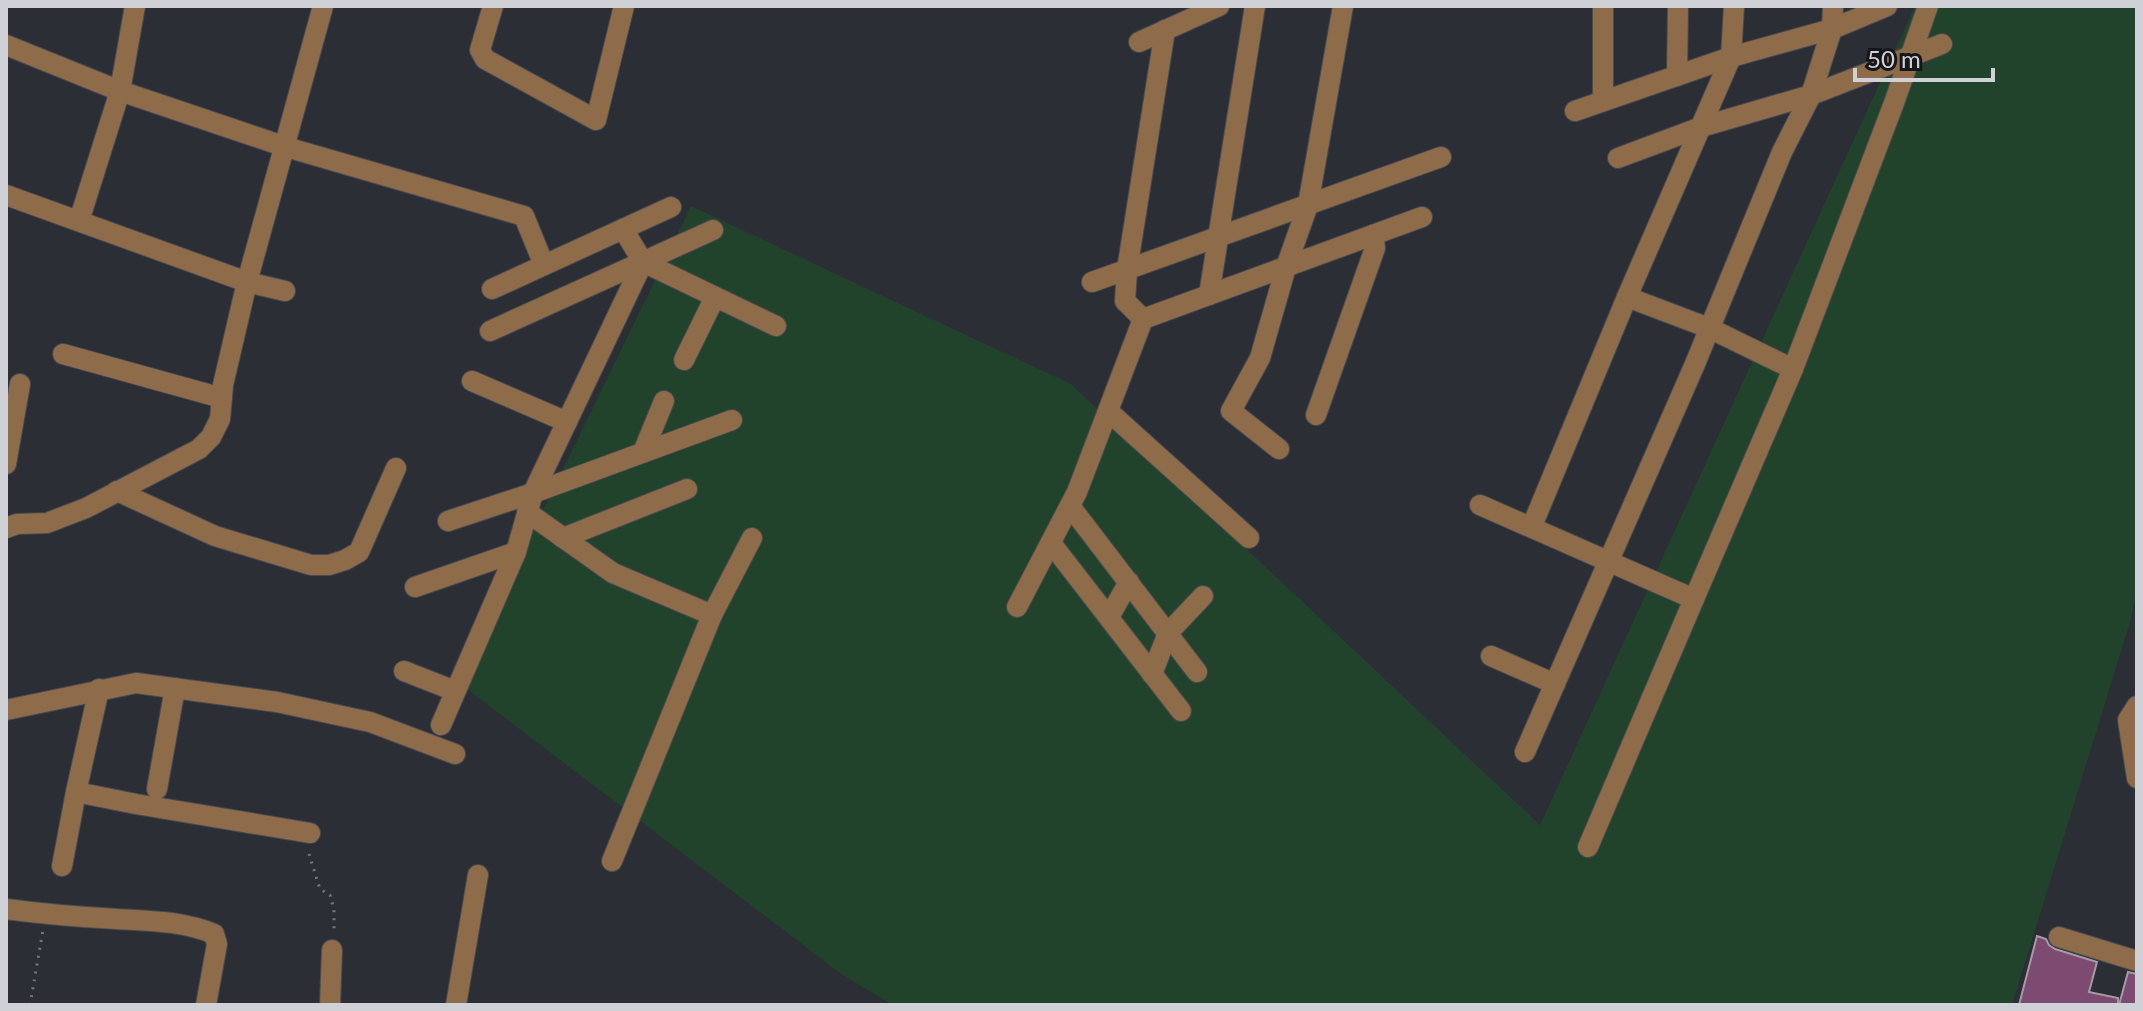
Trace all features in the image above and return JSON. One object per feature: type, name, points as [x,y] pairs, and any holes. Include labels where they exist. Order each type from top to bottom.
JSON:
[{"type":"street","points":[[79,221],[120,91],[135,6]]},
{"type":"street","points":[[6,528],[17,524],[47,523],[86,508],[199,449],[211,437],[220,419],[228,364],[247,282],[323,6]]},
{"type":"street","points":[[493,6],[480,50],[485,59],[596,120],[624,6]]},
{"type":"street","points":[[1139,42],[1219,6]]},
{"type":"street","points":[[1209,295],[1255,6]]},
{"type":"street","points":[[1279,449],[1231,411],[1260,358],[1286,267],[1308,205],[1343,6]]},
{"type":"street","points":[[1603,6],[1603,101]]},
{"type":"street","points":[[1677,76],[1678,6]]},
{"type":"street","points":[[1532,526],[1731,57],[1734,6]]},
{"type":"street","points":[[1525,752],[1782,152],[1811,95],[1832,29],[1833,6]]},
{"type":"street","points":[[1575,111],[1731,57],[1832,29],[1887,6]]},
{"type":"street","points":[[1588,847],[1793,369],[1928,6]]},
{"type":"street","points":[[1143,319],[1125,301],[1127,270],[1165,30]]},
{"type":"street","points":[[1618,158],[1701,127],[1811,95],[1942,44]]},
{"type":"street","points":[[6,45],[120,91],[286,147],[524,216],[544,265]]},
{"type":"street","points":[[1092,282],[1441,157]]},
{"type":"street","points":[[6,195],[247,282],[285,291]]},
{"type":"street","points":[[492,289],[671,207]]},
{"type":"street","points":[[1017,607],[1077,492],[1143,319],[1422,217]]},
{"type":"street","points":[[623,229],[643,262],[776,326]]},
{"type":"street","points":[[490,331],[713,230]]},
{"type":"street","points":[[1316,415],[1375,248],[1373,235]]},
{"type":"street","points":[[441,725],[516,552],[530,502],[643,262]]},
{"type":"street","points":[[684,360],[715,297]]},
{"type":"street","points":[[1627,297],[1709,328],[1793,369]]},
{"type":"street","points":[[63,354],[222,398]]},
{"type":"street","points":[[472,381],[567,422]]},
{"type":"street","points":[[6,464],[20,384]]},
{"type":"street","points":[[643,452],[664,401]]},
{"type":"street","points":[[1108,411],[1249,538]]},
{"type":"street","points":[[448,521],[530,502],[643,452],[732,420]]},
{"type":"street","points":[[117,491],[215,536],[311,565],[329,565],[359,552],[396,468]]},
{"type":"street","points":[[563,538],[687,489]]},
{"type":"street","points":[[530,502],[563,538],[613,573],[712,615]]},
{"type":"street","points":[[1480,505],[1694,599]]},
{"type":"street","points":[[1070,506],[1197,672]]},
{"type":"street","points":[[612,861],[712,615],[752,538]]},
{"type":"street","points":[[1051,543],[1181,711]]},
{"type":"street","points":[[415,587],[516,552]]},
{"type":"street","points":[[1109,617],[1129,582]]},
{"type":"street","points":[[1152,674],[1168,633],[1203,596]]},
{"type":"street","points":[[1491,656],[1555,684]]},
{"type":"street","points":[[404,671],[455,691]]},
{"type":"street","points":[[6,710],[136,683],[277,702],[370,722],[455,754]]},
{"type":"street","points":[[157,789],[175,688]]},
{"type":"street","points":[[62,866],[99,689]]},
{"type":"street","points":[[2137,706],[2128,720],[2137,778]]},
{"type":"street","points":[[76,792],[310,833]]},
{"type":"street","points":[[456,1005],[478,875]]},
{"type":"street","points":[[6,909],[46,915],[172,923],[197,927],[214,934],[217,944],[206,1005]]},
{"type":"street","points":[[2059,937],[2137,961]]},
{"type":"street","points":[[330,1005],[332,950]]},
{"type":"path","points":[[310,833],[308,850],[313,872],[320,889],[330,895],[334,910],[332,950]]},
{"type":"path","points":[[30,1005],[46,915]]},
{"type":"green space","points":[[1915,6],[2137,6],[2137,588],[2131,619],[2012,1005],[893,1005],[841,974],[459,683],[691,206],[1071,384],[1540,825]]},
{"type":"building","points":[[2037,936],[2046,939],[2055,949],[2097,962],[2089,992],[2118,998],[2118,1005],[2019,1005]]},
{"type":"building","points":[[2128,972],[2137,974],[2137,1005],[2119,1005]]}]
